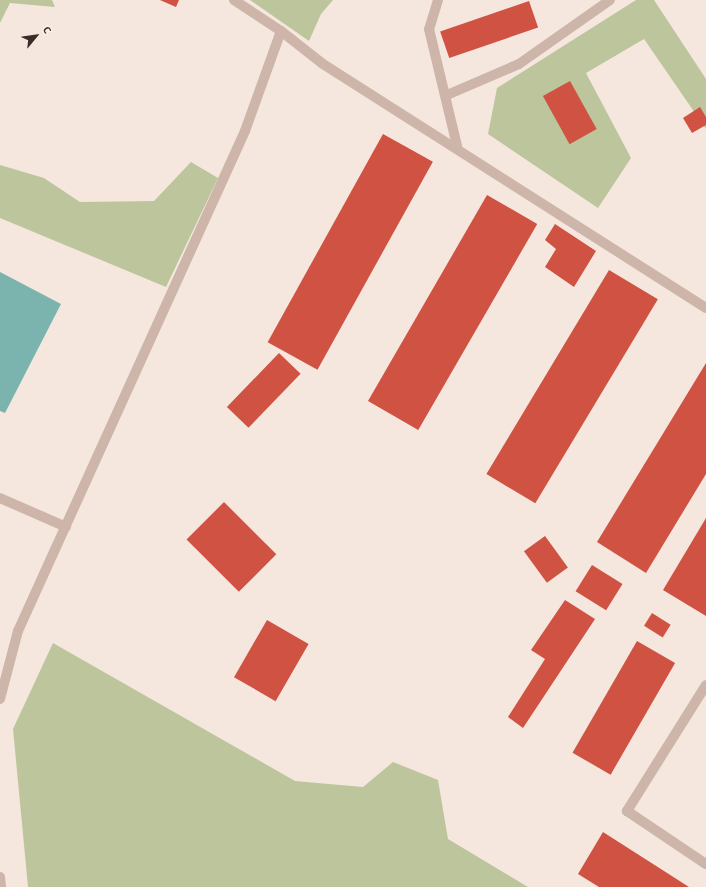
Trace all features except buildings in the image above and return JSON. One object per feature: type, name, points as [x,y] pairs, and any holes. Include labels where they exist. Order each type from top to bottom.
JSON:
[{"type":"street","points":[[235,0],[281,31],[323,64],[706,308]]},
{"type":"street","points":[[447,95],[519,64],[610,0]]},
{"type":"street","points":[[441,1],[429,30],[447,95],[458,150]]},
{"type":"street","points":[[0,699],[18,631],[245,132],[281,31]]},
{"type":"street","points":[[0,498],[66,527]]},
{"type":"street","points":[[706,686],[627,811],[706,864]]},
{"type":"street","points":[[0,877],[1,887]]},
{"type":"green space","points":[[0,0],[52,0],[55,7],[10,3],[0,23]]},
{"type":"green space","points":[[250,0],[333,0],[321,14],[309,41]]},
{"type":"green space","points":[[636,0],[654,0],[706,79],[706,129],[644,39],[586,73],[631,158],[598,208],[488,134],[497,88]]},
{"type":"green space","points":[[191,162],[218,178],[166,287],[0,218],[0,165],[44,178],[80,202],[154,201]]},
{"type":"green space","points":[[53,643],[295,781],[363,787],[393,762],[438,780],[448,839],[528,887],[28,887],[13,729]]},
{"type":"water","points":[[0,272],[61,304],[5,413],[0,411]]}]
